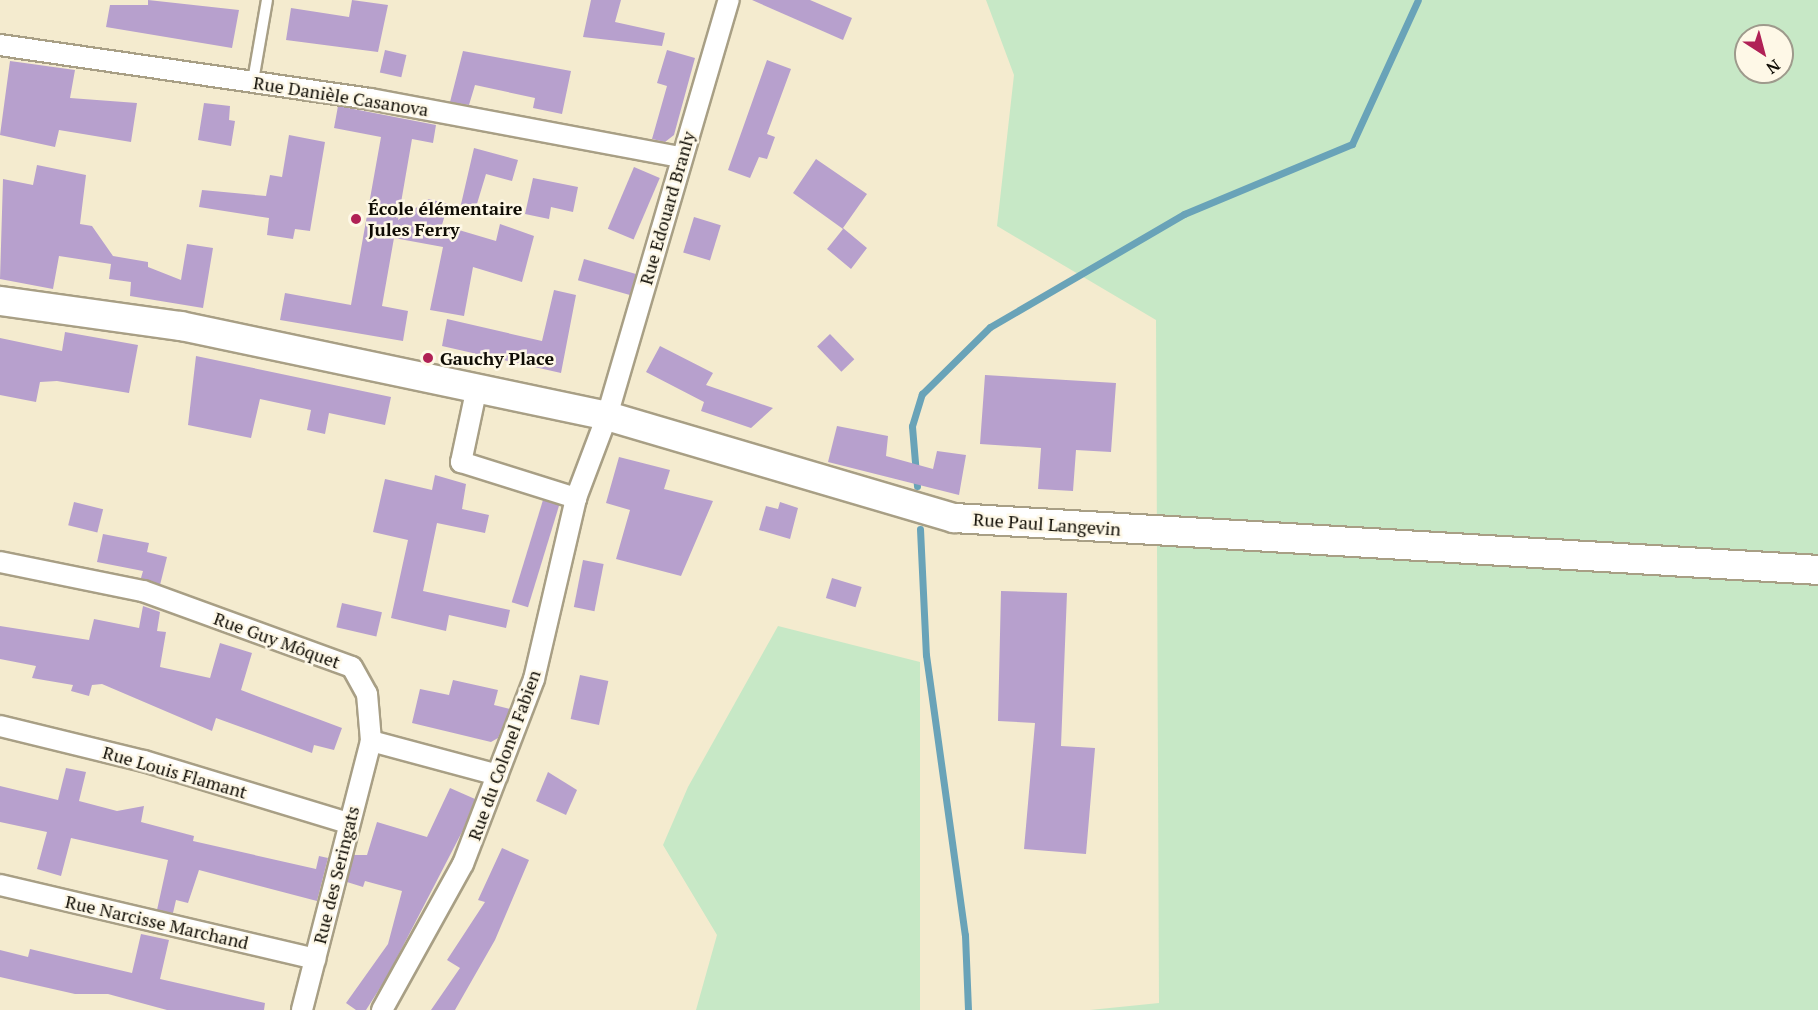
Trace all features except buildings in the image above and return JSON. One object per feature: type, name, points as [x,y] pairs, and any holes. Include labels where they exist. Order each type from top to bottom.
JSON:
[{"type":"main road","name":"Rue Paul Langevin","points":[[0,301],[181,326],[607,416],[954,518],[1500,555],[1818,570]]},
{"type":"street","name":"Rue Edouard Branly","points":[[607,416],[681,157],[729,0]]},
{"type":"street","name":"Rue Danièle Casanova","points":[[0,45],[253,81],[681,157]]},
{"type":"street","points":[[477,387],[461,462],[576,498]]},
{"type":"street","name":"Rue du Colonel Fabien","points":[[382,1010],[463,864],[498,775],[534,679],[576,498],[607,416]]},
{"type":"street","name":"Rue Guy Môquet","points":[[0,562],[143,591],[352,667],[367,694],[371,741]]},
{"type":"street","name":"Rue Louis Flamant","points":[[0,726],[144,761],[348,823]]},
{"type":"street","points":[[371,741],[498,775]]},
{"type":"street","name":"Rue des Seringats","points":[[303,1010],[348,823],[371,741]]},
{"type":"street","name":"Rue Narcisse Marchand","points":[[0,885],[315,959]]},
{"type":"lane","points":[[253,81],[267,0]]},
{"type":"green space","points":[[986,0],[1818,0],[1818,1010],[1090,1010],[1159,1003],[1156,320],[997,226],[1014,75]]},
{"type":"green space","points":[[778,626],[920,662],[920,1010],[696,1010],[717,935],[663,845],[688,787]]},
{"type":"waterway","points":[[917,486],[912,426],[922,394],[990,327],[1184,214],[1352,144],[1418,0]]},
{"type":"waterway","points":[[920,529],[926,655],[965,935],[968,1010]]},
{"type":"place","name":"École élémentaire Jules Ferry","points":[[356,219]]},
{"type":"place","name":"Gauchy Place","points":[[428,358]]}]
